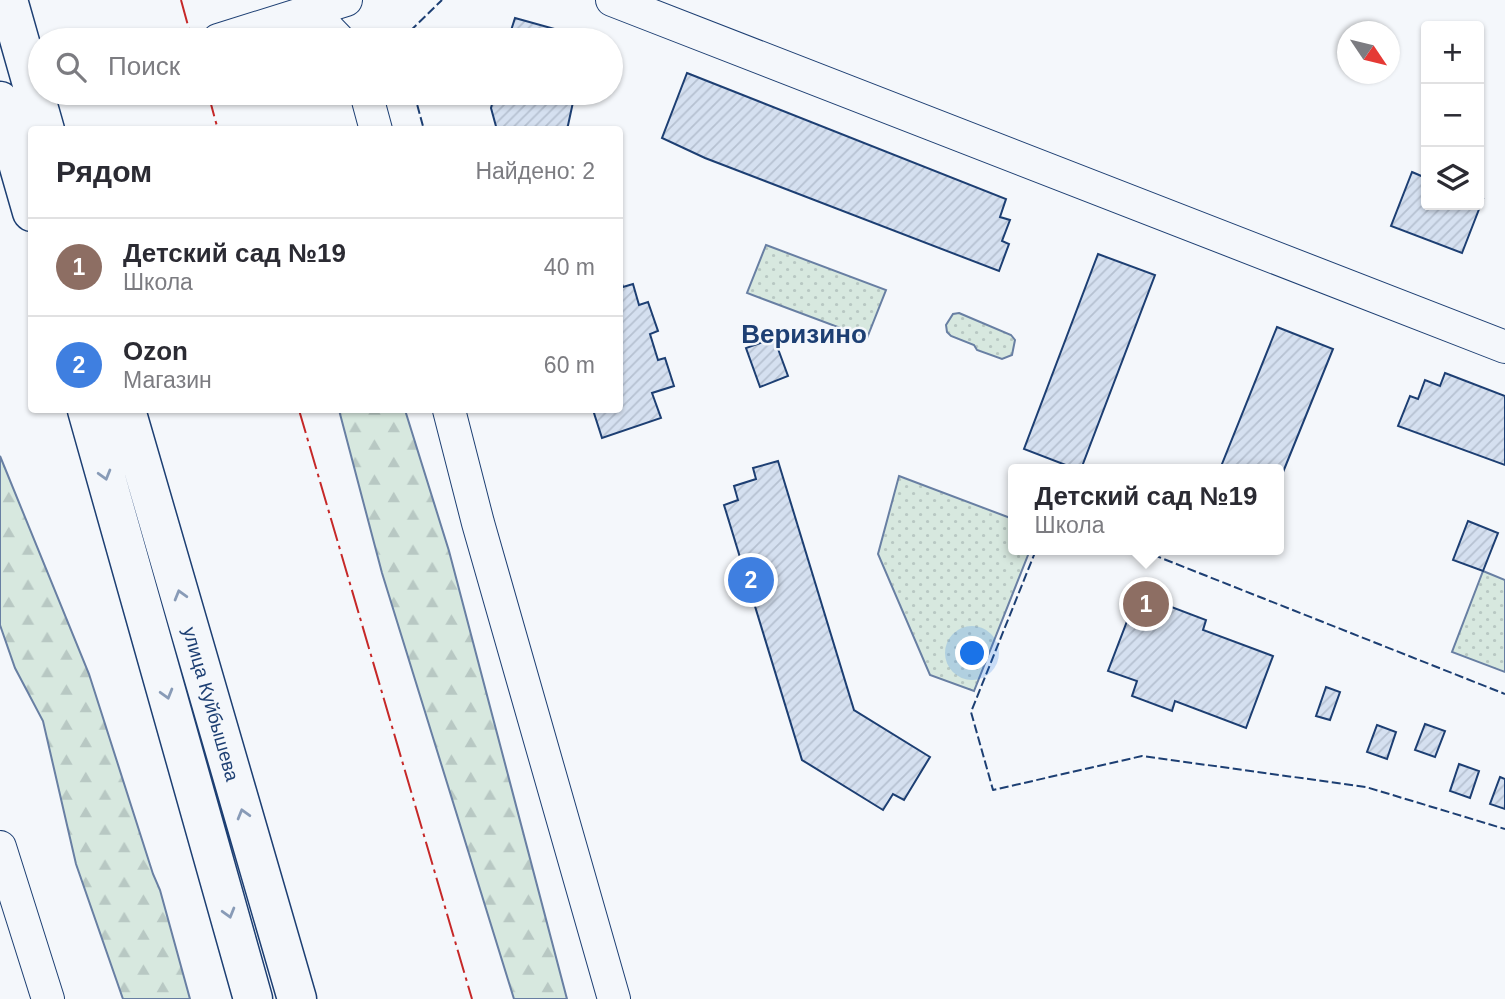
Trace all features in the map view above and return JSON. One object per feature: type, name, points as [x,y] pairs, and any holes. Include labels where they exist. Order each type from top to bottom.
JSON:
[{"type":"highway","points":[[8,0],[28,170]]},
{"type":"highway","name":"улица Куйбышева","points":[[88,413],[253,999]]},
{"type":"highway","name":"улица Куйбышева","points":[[127,413],[297,999]]},
{"type":"street","points":[[256,28],[346,0]]},
{"type":"street","points":[[612,0],[1505,347]]},
{"type":"street","points":[[311,11],[327,28]]},
{"type":"street","points":[[369,105],[375,126]]},
{"type":"street","points":[[450,413],[478,523],[614,999]]},
{"type":"street","points":[[0,847],[48,999]]},
{"type":"green space","points":[[766,245],[886,290],[867,338],[747,293]]},
{"type":"green space","points":[[959,313],[1011,335],[1015,340],[1012,355],[1002,359],[951,336],[946,325],[953,314]]},
{"type":"green space","points":[[340,413],[406,413],[449,551],[567,999],[514,999],[382,573]]},
{"type":"green space","points":[[0,456],[89,674],[160,890],[190,999],[123,999],[76,864],[43,721],[15,668],[0,625]]},
{"type":"green space","points":[[899,476],[1008,517],[1008,555],[1028,555],[974,691],[930,675],[878,554]]},
{"type":"green space","points":[[1483,571],[1505,580],[1505,672],[1452,652]]},
{"type":"building","points":[[515,18],[551,28],[512,28]]},
{"type":"building","points":[[687,73],[1006,199],[1000,217],[1010,220],[1002,241],[1009,244],[999,271],[705,158],[662,138]]},
{"type":"building","points":[[492,105],[572,105],[568,126],[496,126]]},
{"type":"building","points":[[1412,172],[1421,176],[1421,210],[1479,210],[1462,253],[1391,226]]},
{"type":"building","points":[[1098,254],[1155,275],[1083,464],[1063,464],[1024,449]]},
{"type":"building","points":[[633,284],[639,305],[648,302],[658,331],[650,334],[658,360],[665,358],[674,386],[652,393],[661,418],[602,438],[594,413],[623,413],[623,287]]},
{"type":"building","points":[[1277,327],[1333,349],[1284,470],[1284,464],[1222,464]]},
{"type":"building","points":[[774,338],[788,376],[760,387],[746,348]]},
{"type":"building","points":[[1445,373],[1505,396],[1505,465],[1398,426],[1410,396],[1418,399],[1425,380],[1440,386]]},
{"type":"building","points":[[778,461],[854,710],[930,757],[904,800],[893,794],[883,810],[802,760],[724,505],[738,500],[734,486],[756,479],[753,468]]},
{"type":"building","points":[[1468,521],[1498,533],[1483,571],[1453,560]]},
{"type":"building","points":[[1134,603],[1166,615],[1169,606],[1206,620],[1203,630],[1273,656],[1246,728],[1175,701],[1172,711],[1132,696],[1137,681],[1108,671]]},
{"type":"building","points":[[1326,687],[1340,692],[1330,720],[1316,716]]},
{"type":"building","points":[[1425,724],[1445,731],[1435,757],[1415,750]]},
{"type":"building","points":[[1377,725],[1396,732],[1387,759],[1367,752]]},
{"type":"building","points":[[1459,764],[1479,771],[1470,798],[1450,791]]},
{"type":"building","points":[[1500,777],[1505,779],[1505,809],[1490,804]]},
{"type":"fence","points":[[413,28],[442,0]]},
{"type":"fence","points":[[417,105],[423,126]]},
{"type":"fence","points":[[1034,555],[971,712],[993,790],[1142,756],[1366,787],[1505,829]]},
{"type":"fence","points":[[1154,555],[1505,694]]},
{"type":"power","points":[[181,0],[189,28]]},
{"type":"power","points":[[211,105],[217,126]]},
{"type":"power","points":[[300,413],[472,999]]},
{"type":"place","name":"Ozon","points":[[751,580]]},
{"type":"place","name":"Детский сад №19","points":[[1146,604]]},
{"type":"district","name":"Веризино","points":[[804,334]]}]
